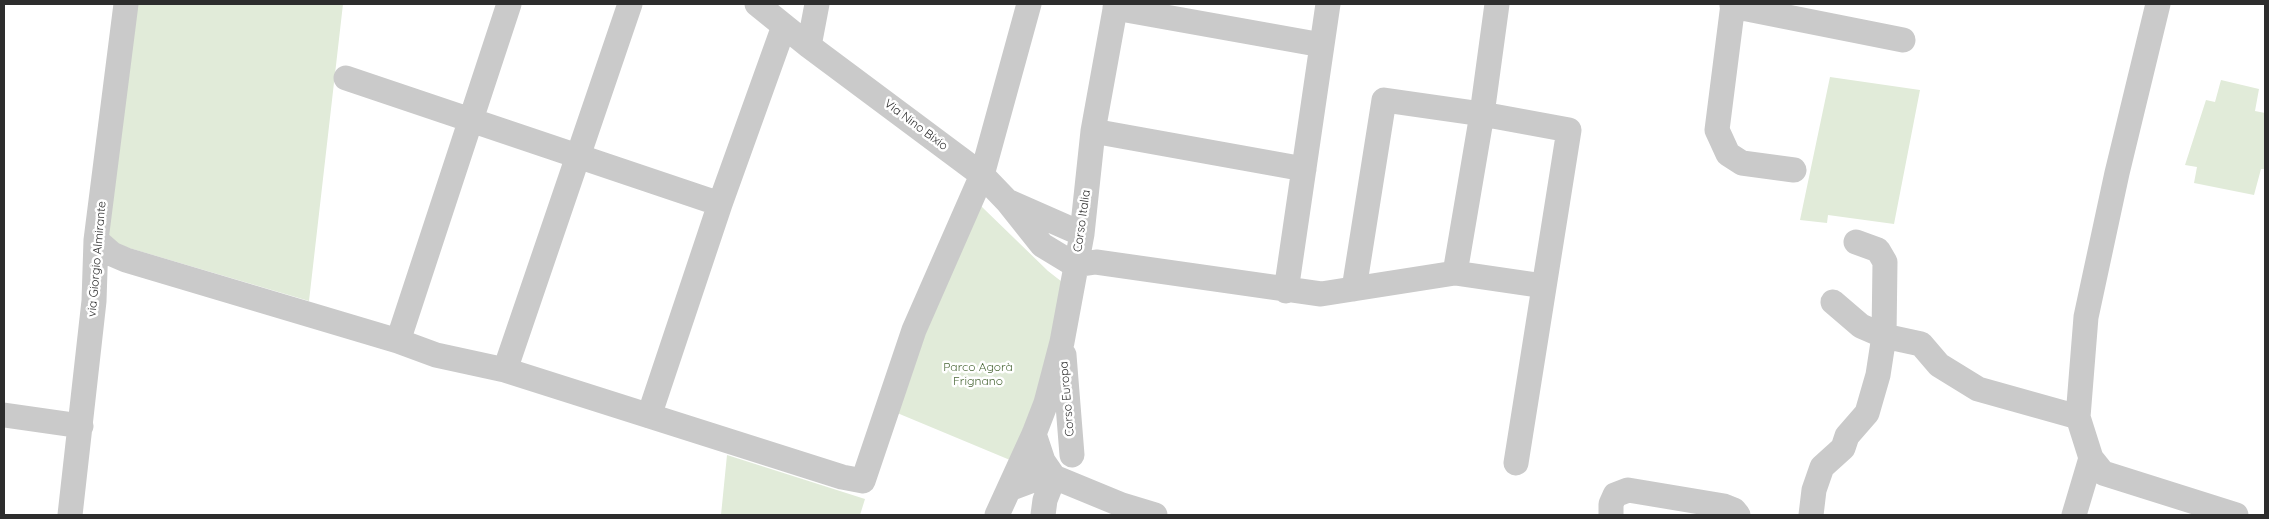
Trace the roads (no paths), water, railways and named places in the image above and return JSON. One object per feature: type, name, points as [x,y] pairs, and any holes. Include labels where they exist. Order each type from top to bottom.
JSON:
[{"type":"street","name":"via Giorgio Almirante","points":[[70,515],[94,301],[96,240],[126,4]]},
{"type":"street","points":[[398,340],[509,4]]},
{"type":"street","points":[[505,370],[630,4]]},
{"type":"street","name":"Via Nino Bixio","points":[[757,4],[809,46],[982,175],[1007,201],[1082,234]]},
{"type":"street","points":[[809,46],[817,4]]},
{"type":"street","points":[[96,240],[112,254],[126,260],[398,340],[436,355],[505,370],[842,477],[863,481],[914,330],[982,175],[1029,4]]},
{"type":"street","points":[[1286,291],[1328,4]]},
{"type":"street","points":[[1454,273],[1482,114],[1497,4]]},
{"type":"street","points":[[2158,4],[2117,173],[2086,317],[2078,417],[2091,458],[2103,473],[2236,515]]},
{"type":"street","points":[[1794,170],[1742,163],[1728,154],[1716,130],[1732,5],[1903,40]]},
{"type":"street","points":[[1116,6],[1322,45]]},
{"type":"street","name":"Corso Italia","points":[[997,515],[1046,403],[1062,342],[1082,234],[1093,131],[1116,6]]},
{"type":"street","points":[[649,416],[720,204],[784,26]]},
{"type":"street","points":[[346,78],[720,204]]},
{"type":"street","points":[[1354,290],[1384,100],[1482,114],[1569,130],[1516,463]]},
{"type":"street","points":[[1093,131],[1304,169]]},
{"type":"street","points":[[1007,201],[1042,245],[1075,265],[1096,262],[1286,291],[1321,294],[1454,273],[1544,286]]},
{"type":"street","points":[[1811,515],[1814,490],[1822,467],[1842,448],[1846,436],[1867,414],[1878,375],[1884,336],[1885,262],[1878,250],[1856,242]]},
{"type":"street","points":[[1832,302],[1861,326],[1884,336],[1921,344],[1939,365],[1978,389],[2078,417]]},
{"type":"street","name":"Corso Europa","points":[[1062,342],[1072,455],[1087,490]]},
{"type":"street","points":[[4,415],[81,426]]},
{"type":"street","points":[[1034,434],[1043,461],[1054,477]]},
{"type":"street","name":"Corso Europa","points":[[1034,434],[1055,439],[1072,455]]},
{"type":"street","points":[[2074,515],[2091,458]]},
{"type":"street","points":[[1043,515],[1045,500],[1054,477]]},
{"type":"street","points":[[1009,489],[1032,480],[1054,477],[1122,505],[1155,515]]},
{"type":"street","points":[[1611,515],[1615,495],[1628,490],[1724,506],[1734,510],[1738,515]]},
{"type":"park label","name":"Parco Agorà Frignano","points":[[978,374]]}]
